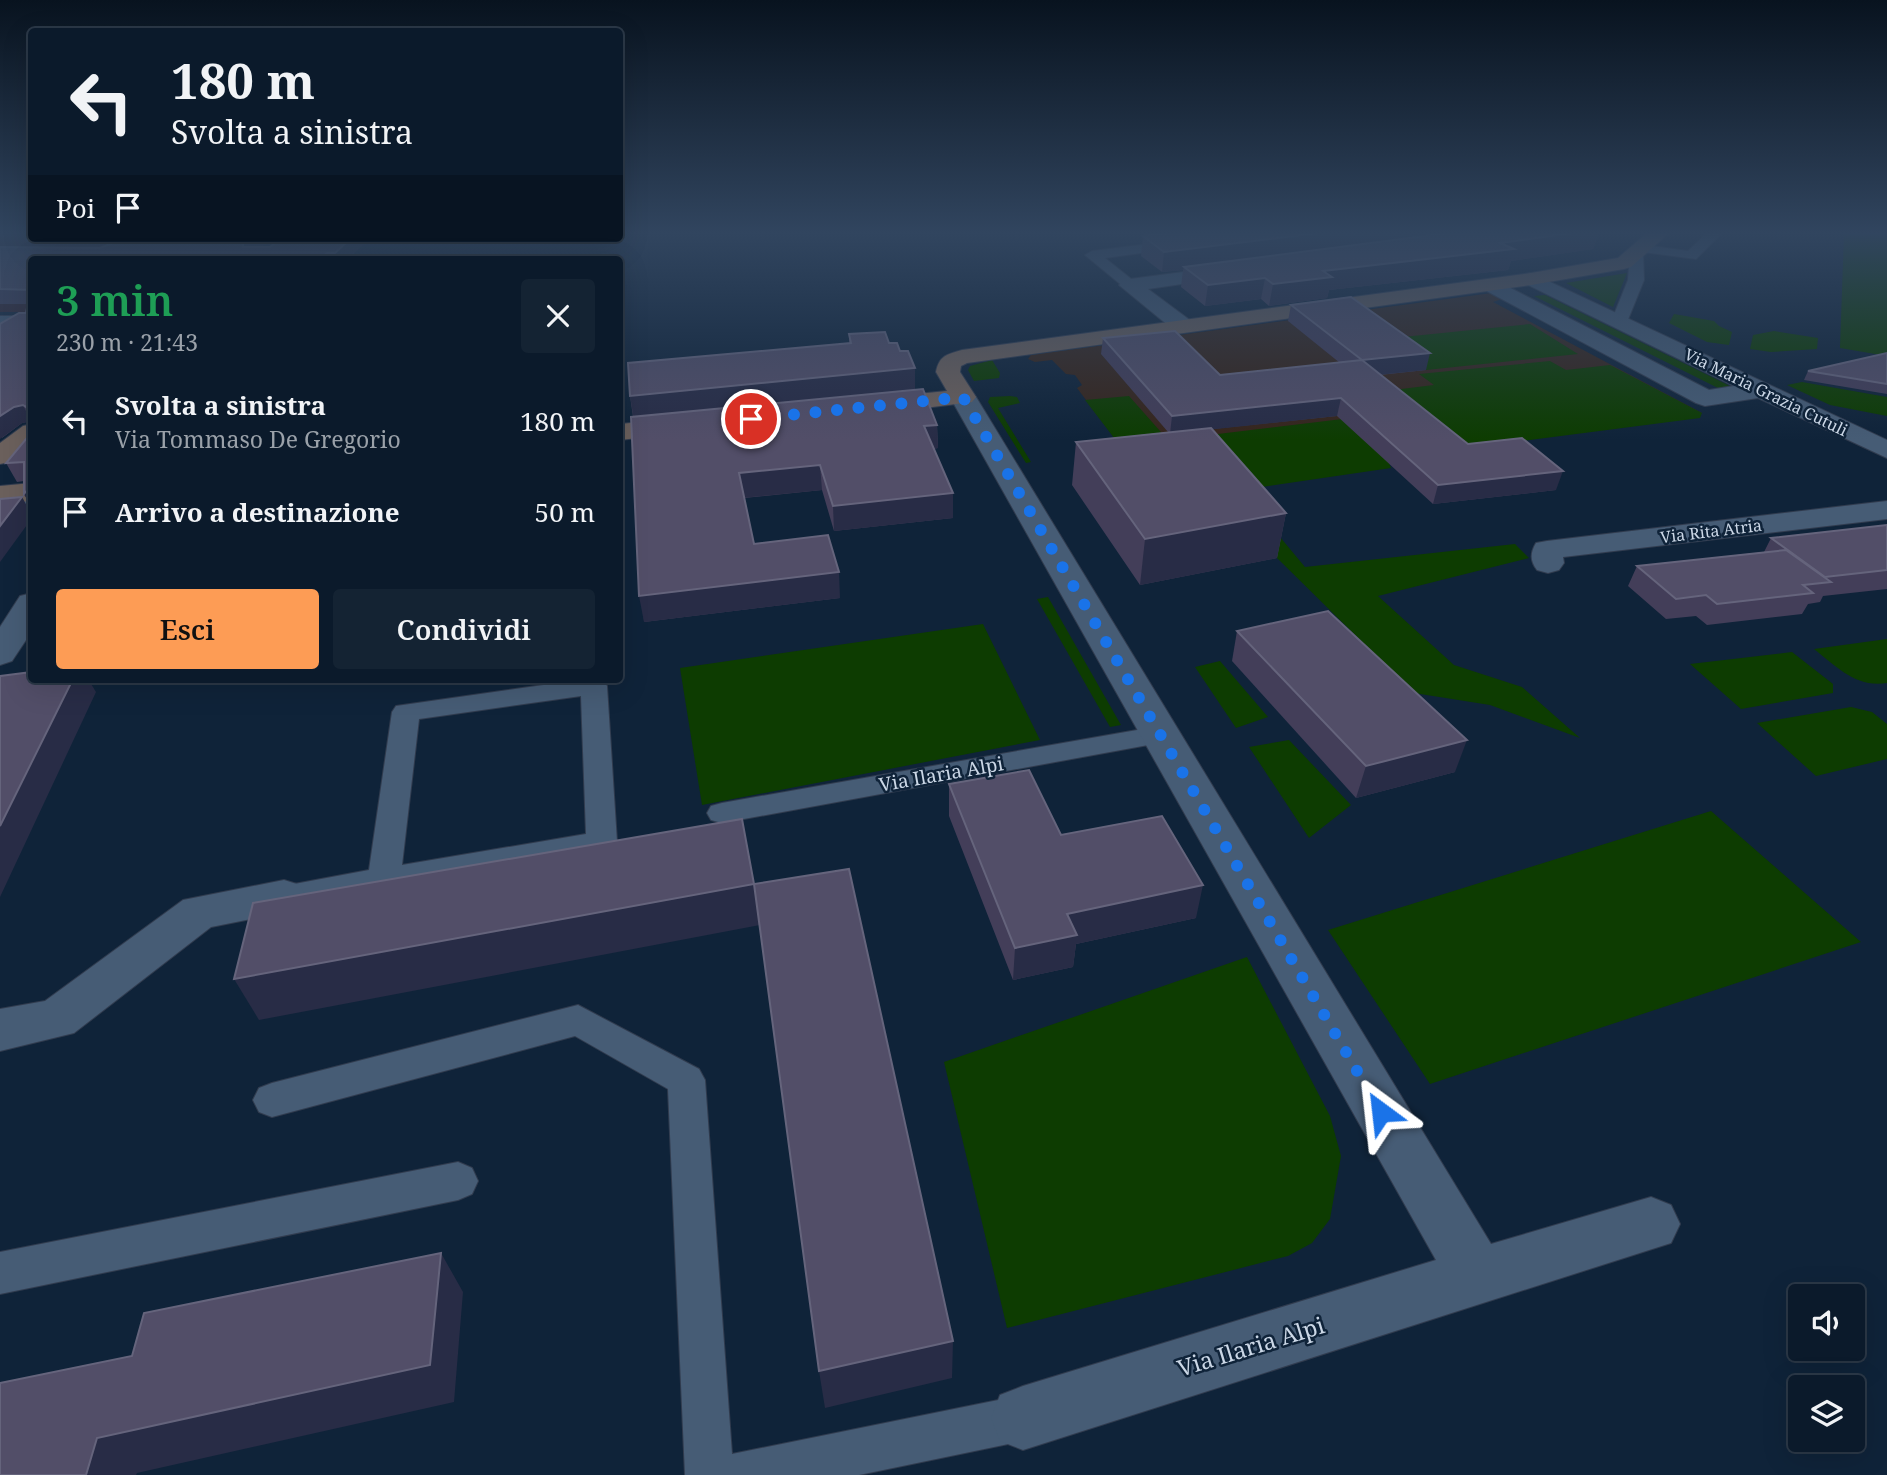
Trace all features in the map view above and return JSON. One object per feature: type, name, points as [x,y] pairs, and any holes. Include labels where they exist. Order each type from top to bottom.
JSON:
[{"type":"street","points":[[1152,302],[1183,326]]},
{"type":"street","points":[[1364,302],[962,357],[950,362],[948,372],[1478,1277]]},
{"type":"street","points":[[1522,302],[1705,398],[1761,390]]},
{"type":"street","name":"Via Maria Grazia Cutuli","points":[[1579,302],[1887,450]]},
{"type":"street","points":[[853,408],[963,397]]},
{"type":"street","points":[[623,432],[702,424]]},
{"type":"street","points":[[0,456],[28,435]]},
{"type":"street","points":[[0,495],[28,492]]},
{"type":"street","points":[[0,508],[28,505]]},
{"type":"street","name":"Via Rita Atria","points":[[1548,563],[1547,550],[1887,510]]},
{"type":"street","points":[[0,654],[28,609]]},
{"type":"street","points":[[0,1030],[57,1019],[200,912],[284,897]]},
{"type":"street","name":"Via Ilaria Alpi","points":[[1023,1418],[1651,1224]]},
{"type":"lane","points":[[1619,321],[1627,302]]},
{"type":"lane","points":[[0,321],[28,321]]},
{"type":"lane","points":[[284,897],[384,880],[603,842],[594,686],[406,712],[384,880]]},
{"type":"lane","name":"Via Ilaria Alpi","points":[[722,813],[1160,735]]},
{"type":"lane","points":[[272,1100],[578,1020],[686,1080],[709,1475]]},
{"type":"lane","points":[[0,1273],[458,1181]]},
{"type":"lane","points":[[740,1475],[1023,1418]]},
{"type":"shaded area","points":[[0,302],[28,302],[28,312],[0,312]]},
{"type":"shaded area","points":[[1426,302],[1494,302],[1702,413],[1144,477],[1077,388],[1082,385],[1075,375],[1066,374],[1052,360],[1035,362],[1028,359],[1031,355]]},
{"type":"green space","points":[[1546,302],[1559,302],[1732,387],[1720,389]]},
{"type":"green space","points":[[1603,302],[1615,302],[1613,307]]},
{"type":"green space","points":[[1842,302],[1887,302],[1887,356],[1840,348]]},
{"type":"green space","points":[[1674,314],[1714,321],[1732,332],[1729,345],[1707,342],[1669,323]]},
{"type":"green space","points":[[1530,324],[1578,354],[1426,370],[1383,339]]},
{"type":"green space","points":[[1774,331],[1818,338],[1817,349],[1771,352],[1750,349],[1753,335]]},
{"type":"green space","points":[[992,360],[1000,373],[999,378],[974,381],[968,370],[970,366]]},
{"type":"green space","points":[[1550,361],[1566,370],[1610,365],[1702,413],[1700,418],[1498,444],[1389,463],[1391,468],[1241,490],[1305,567],[1515,544],[1529,558],[1378,596],[1454,665],[1522,687],[1580,738],[1490,705],[1414,693],[1277,558],[1144,477],[1085,400],[1129,396],[1168,440],[1409,411],[1393,390],[1434,385],[1419,374]]},
{"type":"green space","points":[[1802,382],[1887,397],[1887,416],[1830,405],[1787,385]]},
{"type":"green space","points":[[990,397],[1017,397],[1020,403],[998,408],[1031,462],[1026,463],[988,402]]},
{"type":"green space","points":[[1048,597],[1121,725],[1110,727],[1037,599]]},
{"type":"green space","points":[[983,624],[1040,740],[702,805],[680,668]]},
{"type":"green space","points":[[1887,639],[1887,683],[1876,684],[1856,679],[1814,649]]},
{"type":"green space","points":[[1792,652],[1833,684],[1833,693],[1741,709],[1690,664]]},
{"type":"green space","points":[[1220,661],[1268,717],[1236,728],[1195,667]]},
{"type":"green space","points":[[1851,707],[1872,712],[1887,724],[1887,759],[1816,776],[1757,723]]},
{"type":"green space","points":[[1289,740],[1351,805],[1309,838],[1249,747]]},
{"type":"green space","points":[[1711,811],[1861,942],[1430,1084],[1328,930]]},
{"type":"green space","points":[[1247,957],[1330,1116],[1341,1156],[1330,1219],[1312,1243],[1288,1256],[1007,1328],[944,1062]]},
{"type":"building","points":[[1358,302],[1430,353],[1362,360],[1291,305]]},
{"type":"building","points":[[27,308],[28,403],[26,407],[14,407],[0,416],[0,324],[19,313],[26,313]]},
{"type":"building","points":[[1175,331],[1220,375],[1362,360],[1468,444],[1522,438],[1563,471],[1438,485],[1341,398],[1172,416],[1103,338]]},
{"type":"building","points":[[885,332],[889,343],[897,343],[900,351],[908,351],[915,368],[630,396],[628,363],[851,343],[849,334]]},
{"type":"building","points":[[1887,353],[1887,384],[1808,371]]},
{"type":"building","points":[[923,389],[937,425],[924,426],[953,493],[833,506],[820,465],[739,473],[754,544],[828,535],[839,572],[639,596],[631,417]]},
{"type":"building","points":[[1211,428],[1286,513],[1145,539],[1076,442]]},
{"type":"building","points":[[28,437],[28,489],[24,494],[24,462],[6,463]]},
{"type":"building","points":[[22,497],[0,526],[0,499]]},
{"type":"building","points":[[1887,525],[1887,570],[1825,577],[1771,538]]},
{"type":"building","points":[[1786,550],[1831,582],[1803,585],[1813,593],[1717,604],[1706,595],[1676,599],[1637,566]]},
{"type":"building","points":[[1328,611],[1467,740],[1366,766],[1237,631]]},
{"type":"building","points":[[28,672],[28,683],[71,683],[0,826],[0,676]]},
{"type":"building","points":[[1029,770],[1061,835],[1162,816],[1203,885],[1067,914],[1077,935],[1015,948],[949,784]]},
{"type":"building","points":[[742,819],[754,884],[234,979],[253,903]]},
{"type":"building","points":[[849,869],[953,1341],[819,1371],[754,884]]},
{"type":"building","points":[[441,1253],[430,1365],[97,1438],[86,1475],[0,1475],[0,1383],[132,1356],[144,1313]]},
{"type":"route","points":[[751,419],[963,397],[1381,1112]]}]
